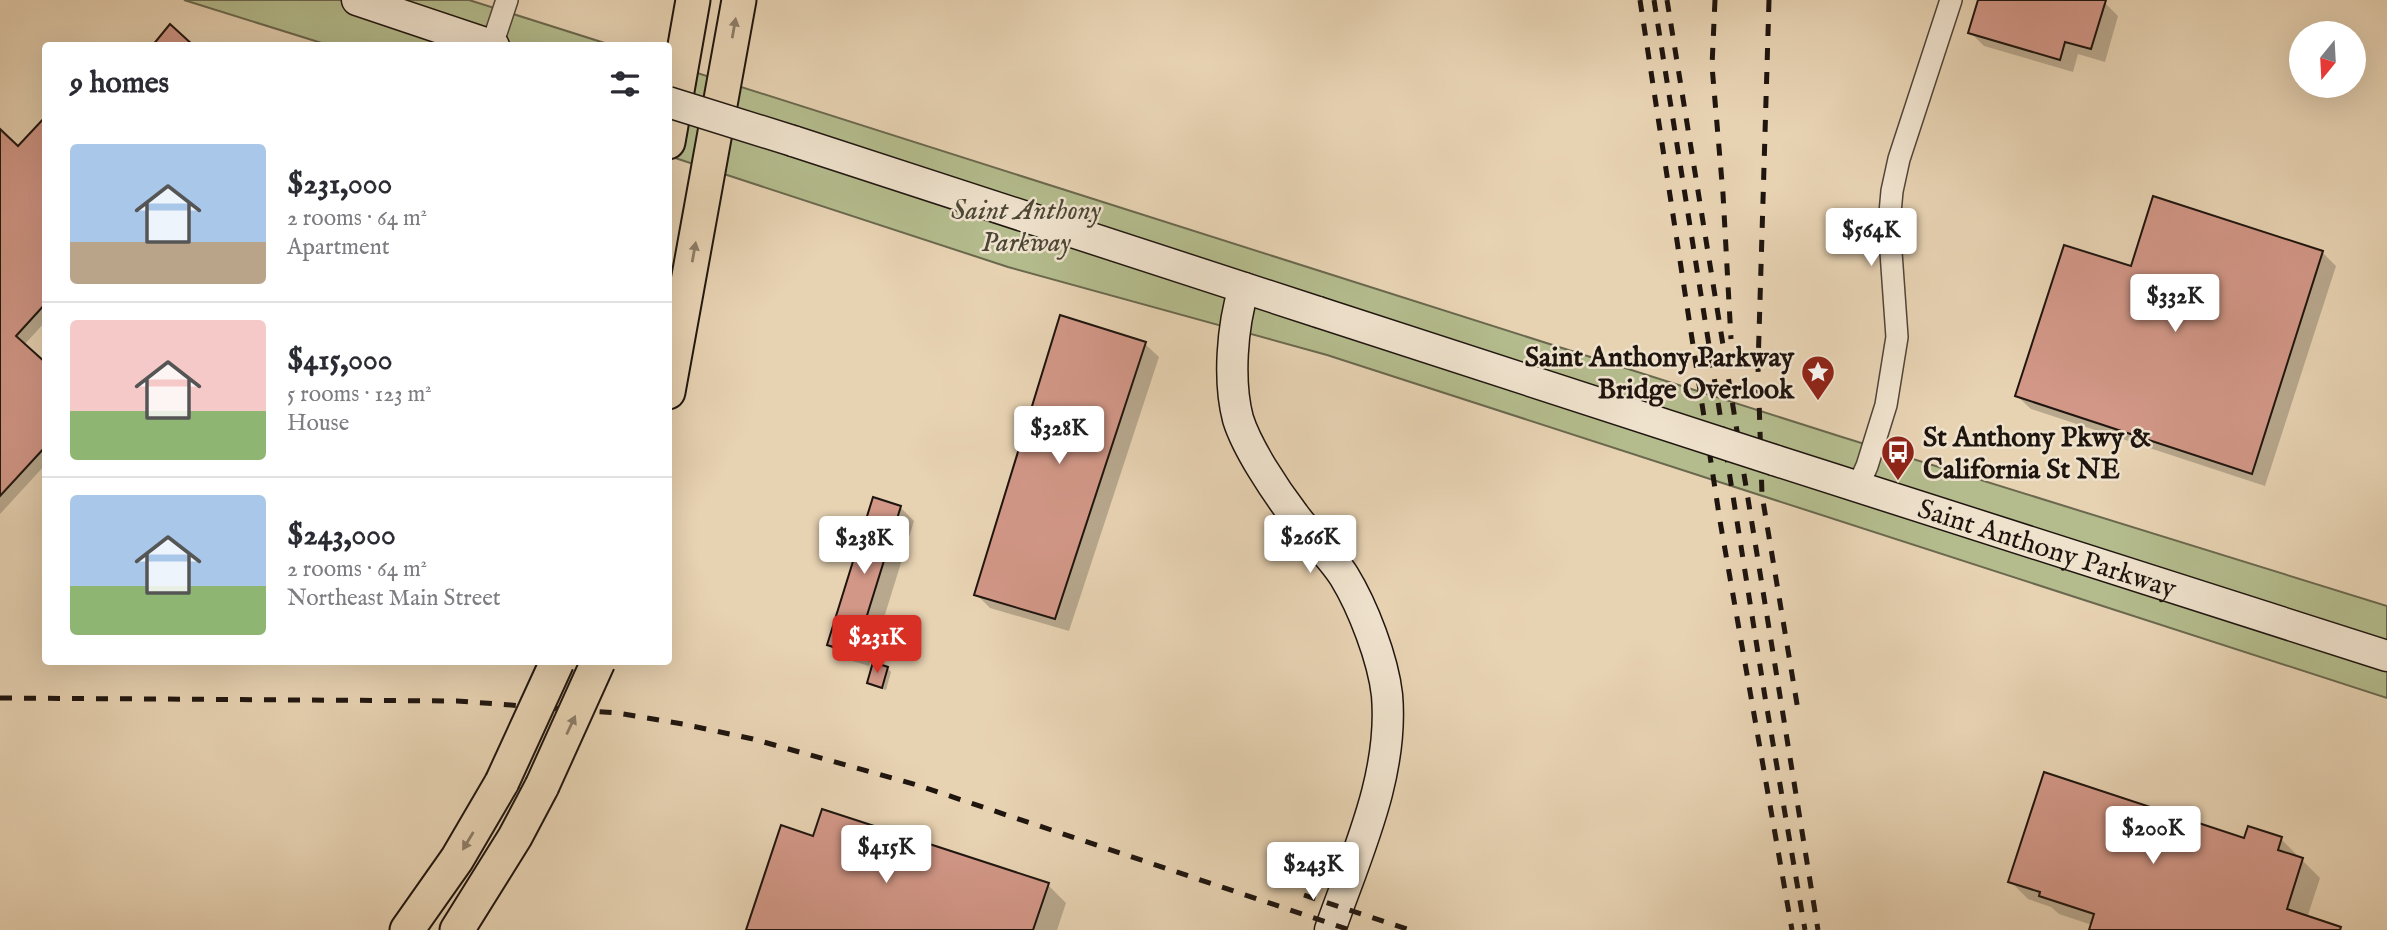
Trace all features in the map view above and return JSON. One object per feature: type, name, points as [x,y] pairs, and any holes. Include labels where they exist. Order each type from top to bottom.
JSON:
[{"type":"main road","points":[[672,119],[693,0]]},
{"type":"main road","points":[[672,369],[740,0]]},
{"type":"main road","points":[[407,930],[457,859],[502,782],[556,665]]},
{"type":"main road","points":[[457,930],[515,837],[542,786],[597,665]]},
{"type":"street","points":[[357,0],[484,42]]},
{"type":"street","points":[[494,42],[507,0]]},
{"type":"street","points":[[1858,486],[1886,405],[1895,348],[1888,224],[1892,191],[1899,159],[1951,0]]},
{"type":"street","name":"Saint Anthony Parkway","points":[[672,103],[2387,656]]},
{"type":"street","points":[[1244,288],[1238,306],[1231,362],[1238,419],[1263,470],[1294,516],[1344,576],[1373,638],[1387,695],[1381,782],[1330,930]]},
{"type":"green space","points":[[184,0],[469,0],[602,42],[318,42]]},
{"type":"green space","name":"Saint Anthony Parkway","points":[[672,65],[1842,437],[2387,606],[2387,698],[1327,355],[1008,267],[672,157]]},
{"type":"building","points":[[1978,0],[2106,0],[2091,49],[2065,42],[2060,60],[1968,33]]},
{"type":"building","points":[[170,24],[190,42],[155,42]]},
{"type":"building","points":[[42,120],[42,307],[16,336],[42,359],[42,450],[0,496],[0,129],[18,146]]},
{"type":"building","points":[[2153,196],[2323,251],[2252,474],[2015,396],[2064,245],[2131,266]]},
{"type":"building","points":[[1060,315],[1146,342],[1055,619],[974,595]]},
{"type":"building","points":[[873,497],[901,506],[855,654],[827,645]]},
{"type":"building","points":[[873,662],[888,667],[882,688],[867,683]]},
{"type":"building","points":[[2044,772],[2244,838],[2248,826],[2282,837],[2278,850],[2303,858],[2287,909],[2341,927],[2340,930],[2089,930],[2094,914],[2039,896],[2040,892],[2008,882]]},
{"type":"building","points":[[822,809],[1049,883],[1033,930],[746,930],[781,825],[813,836]]},
{"type":"railway","points":[[1640,0],[1720,521],[1792,930]]},
{"type":"railway","points":[[1654,0],[1765,697],[1805,930]]},
{"type":"railway","points":[[1667,0],[1818,930]]},
{"type":"railway","points":[[1715,0],[1712,66],[1731,339]]},
{"type":"railway","points":[[1769,0],[1758,367],[1762,495],[1799,716]]},
{"type":"railway","points":[[0,698],[457,701],[617,713],[683,724],[753,739],[917,785],[1350,930]]},
{"type":"railway","points":[[1304,895],[1410,930]]},
{"type":"place","name":"Saint Anthony Parkway Bridge Overlook","points":[[1818,402]]},
{"type":"place","name":"St Anthony Pkwy & California St NE","points":[[1898,482]]}]
